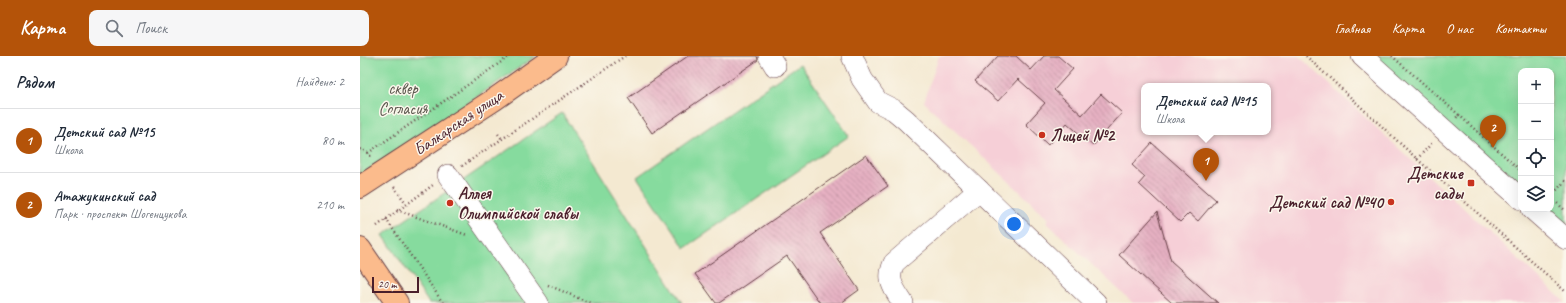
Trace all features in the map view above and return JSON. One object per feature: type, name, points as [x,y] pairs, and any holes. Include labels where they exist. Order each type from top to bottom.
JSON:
[{"type":"main road","name":"Балкарская улица","points":[[360,187],[495,99],[556,56]]},
{"type":"main road","points":[[360,249],[397,303]]},
{"type":"street","points":[[852,56],[862,78],[878,102],[894,110],[906,120],[1096,303]]},
{"type":"street","points":[[1362,56],[1518,196]]},
{"type":"street","points":[[448,175],[538,303]]},
{"type":"street","points":[[903,303],[892,286],[890,278],[894,263],[979,190]]},
{"type":"street","points":[[1535,212],[1566,239]]},
{"type":"path","points":[[368,153],[510,56]]},
{"type":"path","points":[[377,226],[406,203],[626,56]]},
{"type":"path","points":[[1306,56],[1417,159],[1566,292]]},
{"type":"path","points":[[1392,56],[1518,167]]},
{"type":"path","points":[[1453,121],[1459,115]]},
{"type":"path","points":[[498,134],[502,139]]},
{"type":"path","points":[[1417,159],[1432,143]]},
{"type":"path","points":[[360,149],[368,153],[375,161]]},
{"type":"path","points":[[1554,194],[1566,180]]},
{"type":"path","points":[[392,185],[406,203]]},
{"type":"path","points":[[1554,200],[1566,211]]},
{"type":"path","points":[[397,210],[470,236]]},
{"type":"path","points":[[386,218],[443,303]]},
{"type":"path","points":[[543,282],[590,303]]},
{"type":"shaded area","points":[[939,56],[1299,56],[1566,303],[1133,303],[1046,222],[1049,219],[924,102]]},
{"type":"green space","name":"сквер Согласия","points":[[360,56],[536,56],[388,158],[360,175]]},
{"type":"green space","points":[[1362,56],[1566,56],[1566,239],[1535,212],[1554,212],[1554,68],[1518,68],[1518,196]]},
{"type":"green space","points":[[800,64],[849,136],[685,248],[637,177]]},
{"type":"green space","points":[[562,113],[682,303],[429,303],[383,235]]},
{"type":"building","points":[[688,56],[757,56],[758,60],[652,133],[628,98]]},
{"type":"building","points":[[998,56],[1016,56],[1031,70],[1044,56],[1058,56],[1073,69],[1054,90],[1082,115],[1101,94],[1122,113],[1093,146],[1067,123],[1048,145],[1026,124],[1045,103],[1018,79],[998,101],[975,81]]},
{"type":"building","points":[[1152,143],[1216,200],[1198,221],[1189,213],[1180,222],[1139,184],[1145,177],[1132,165]]},
{"type":"building","points":[[866,155],[888,186],[820,233],[859,290],[841,303],[820,303],[787,256],[719,303],[716,303],[695,274]]},
{"type":"building","points":[[1157,212],[1171,261],[1218,303],[1172,303],[1119,255]]},
{"type":"place","name":"Лицей №2","points":[[1042,135]]},
{"type":"place","name":"Атажукинский сад","points":[[1493,148]]},
{"type":"place","name":"Детский сад №15","points":[[1206,181]]},
{"type":"place","name":"Детские сады","points":[[1471,183]]},
{"type":"place","name":"Детский сад №40","points":[[1391,202]]},
{"type":"place","name":"Аллея Олимпийской славы","points":[[450,203]]}]
